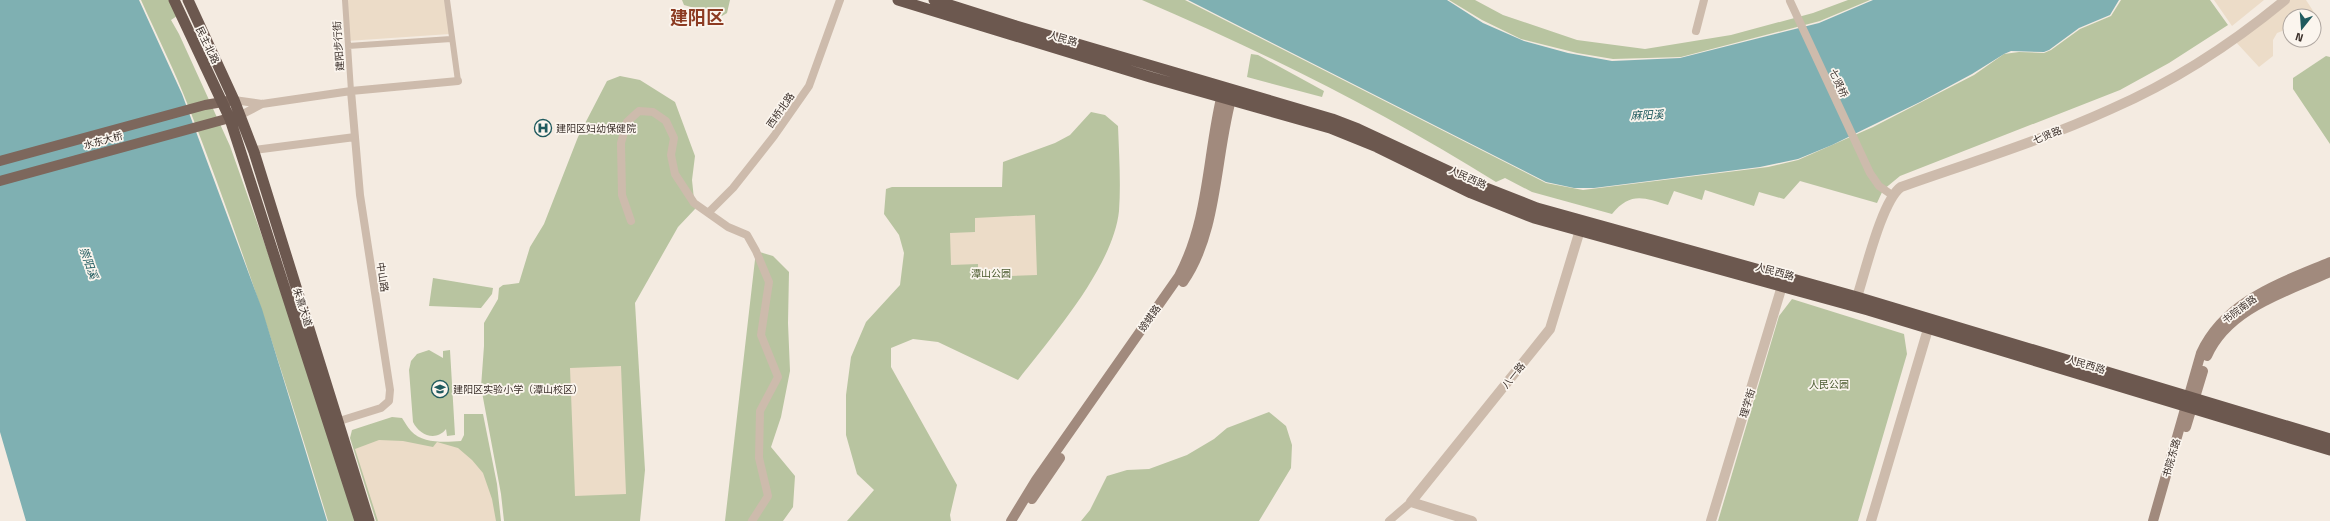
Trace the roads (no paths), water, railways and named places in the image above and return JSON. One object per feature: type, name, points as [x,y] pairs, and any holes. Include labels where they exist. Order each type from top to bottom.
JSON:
[{"type":"highway","name":"民主北路","points":[[174,0],[222,101]]},
{"type":"highway","name":"民主北路","points":[[188,0],[234,100]]},
{"type":"highway","name":"人民路","points":[[898,0],[1227,94]]},
{"type":"highway","name":"人民路","points":[[934,0],[1227,94]]},
{"type":"highway","name":"人民西路","points":[[1227,94],[1330,128],[1363,141],[1471,193],[1534,218],[1782,286],[1928,329],[2190,402],[2330,439]]},
{"type":"highway","name":"人民西路","points":[[1227,94],[1332,119],[1358,129],[1476,184],[1537,208],[1857,297],[2190,402],[2330,450]]},
{"type":"highway","name":"朱熹大道","points":[[234,100],[235,117],[334,422],[369,521]]},
{"type":"highway","name":"朱熹大道","points":[[222,101],[235,117],[254,150],[334,422],[360,521]]},
{"type":"main road","name":"螃蜞路","points":[[1011,521],[1036,480],[1179,276],[1193,248],[1203,210],[1214,135],[1227,94]]},
{"type":"main road","points":[[1018,521],[1186,278],[1197,257],[1209,215],[1222,137],[1227,94]]},
{"type":"main road","name":"水东大桥","points":[[0,161],[205,105],[234,100]]},
{"type":"main road","name":"水东大桥","points":[[0,180],[235,117]]},
{"type":"main road","name":"书院南路","points":[[2190,402],[2206,343],[2211,334],[2226,316],[2263,292],[2330,262]]},
{"type":"main road","points":[[2190,402],[2211,346],[2232,322],[2265,302],[2330,272]]},
{"type":"main road","name":"书院东路","points":[[2153,521],[2190,402]]},
{"type":"main road","name":"书院东路","points":[[2159,521],[2190,402]]},
{"type":"street","name":"建阳步行街","points":[[345,0],[351,91]]},
{"type":"street","points":[[234,100],[262,104],[351,91],[458,81],[451,40],[447,0]]},
{"type":"street","name":"西桥北路","points":[[708,213],[734,188],[774,136],[809,86],[840,0]]},
{"type":"street","points":[[1696,31],[1704,0]]},
{"type":"street","name":"七贤路","points":[[1892,195],[1901,187],[2006,152],[2132,100],[2231,41],[2285,0]]},
{"type":"street","name":"七贤桥","points":[[1790,1],[1870,173],[1879,186],[1892,195]]},
{"type":"street","points":[[348,46],[451,40]]},
{"type":"street","name":"中山路","points":[[334,422],[381,408],[389,401],[390,390],[360,195],[351,91]]},
{"type":"street","points":[[235,117],[262,104]]},
{"type":"street","points":[[631,221],[622,195],[621,142],[627,122],[639,111],[653,112],[666,121],[674,138],[671,155],[675,174],[694,203],[728,227],[747,235],[756,251],[769,282],[761,335],[778,377],[760,411],[759,458],[768,496],[752,521]]},
{"type":"street","points":[[254,150],[355,137]]},
{"type":"street","points":[[1857,297],[1892,195]]},
{"type":"street","name":"八一路","points":[[1411,502],[1550,330],[1580,230]]},
{"type":"street","name":"理学街","points":[[1711,521],[1782,286]]},
{"type":"street","points":[[1871,521],[1928,329]]},
{"type":"street","points":[[1389,521],[1411,502],[1472,521]]},
{"type":"water","name":"崇阳溪","points":[[0,0],[139,0],[182,94],[262,309],[327,521],[26,521],[0,432]]},
{"type":"water","name":"麻阳溪","points":[[1188,0],[1447,0],[1483,23],[1524,41],[1568,53],[1612,61],[1680,58],[1819,23],[1873,0],[2119,0],[2110,15],[2079,28],[2049,50],[2044,52],[2011,51],[2004,54],[1972,74],[1920,102],[1832,145],[1798,159],[1760,167],[1594,188],[1574,188],[1546,182]]},
{"type":"place","name":"建阳区妇幼保健院","points":[[543,128]]},
{"type":"place","name":"建阳区实验小学（潭山校区）","points":[[440,389]]},
{"type":"district","name":"建阳区","points":[[697,18]]},
{"type":"park label","name":"潭山公园","points":[[991,273]]},
{"type":"park label","name":"人民公园","points":[[1829,384]]}]
